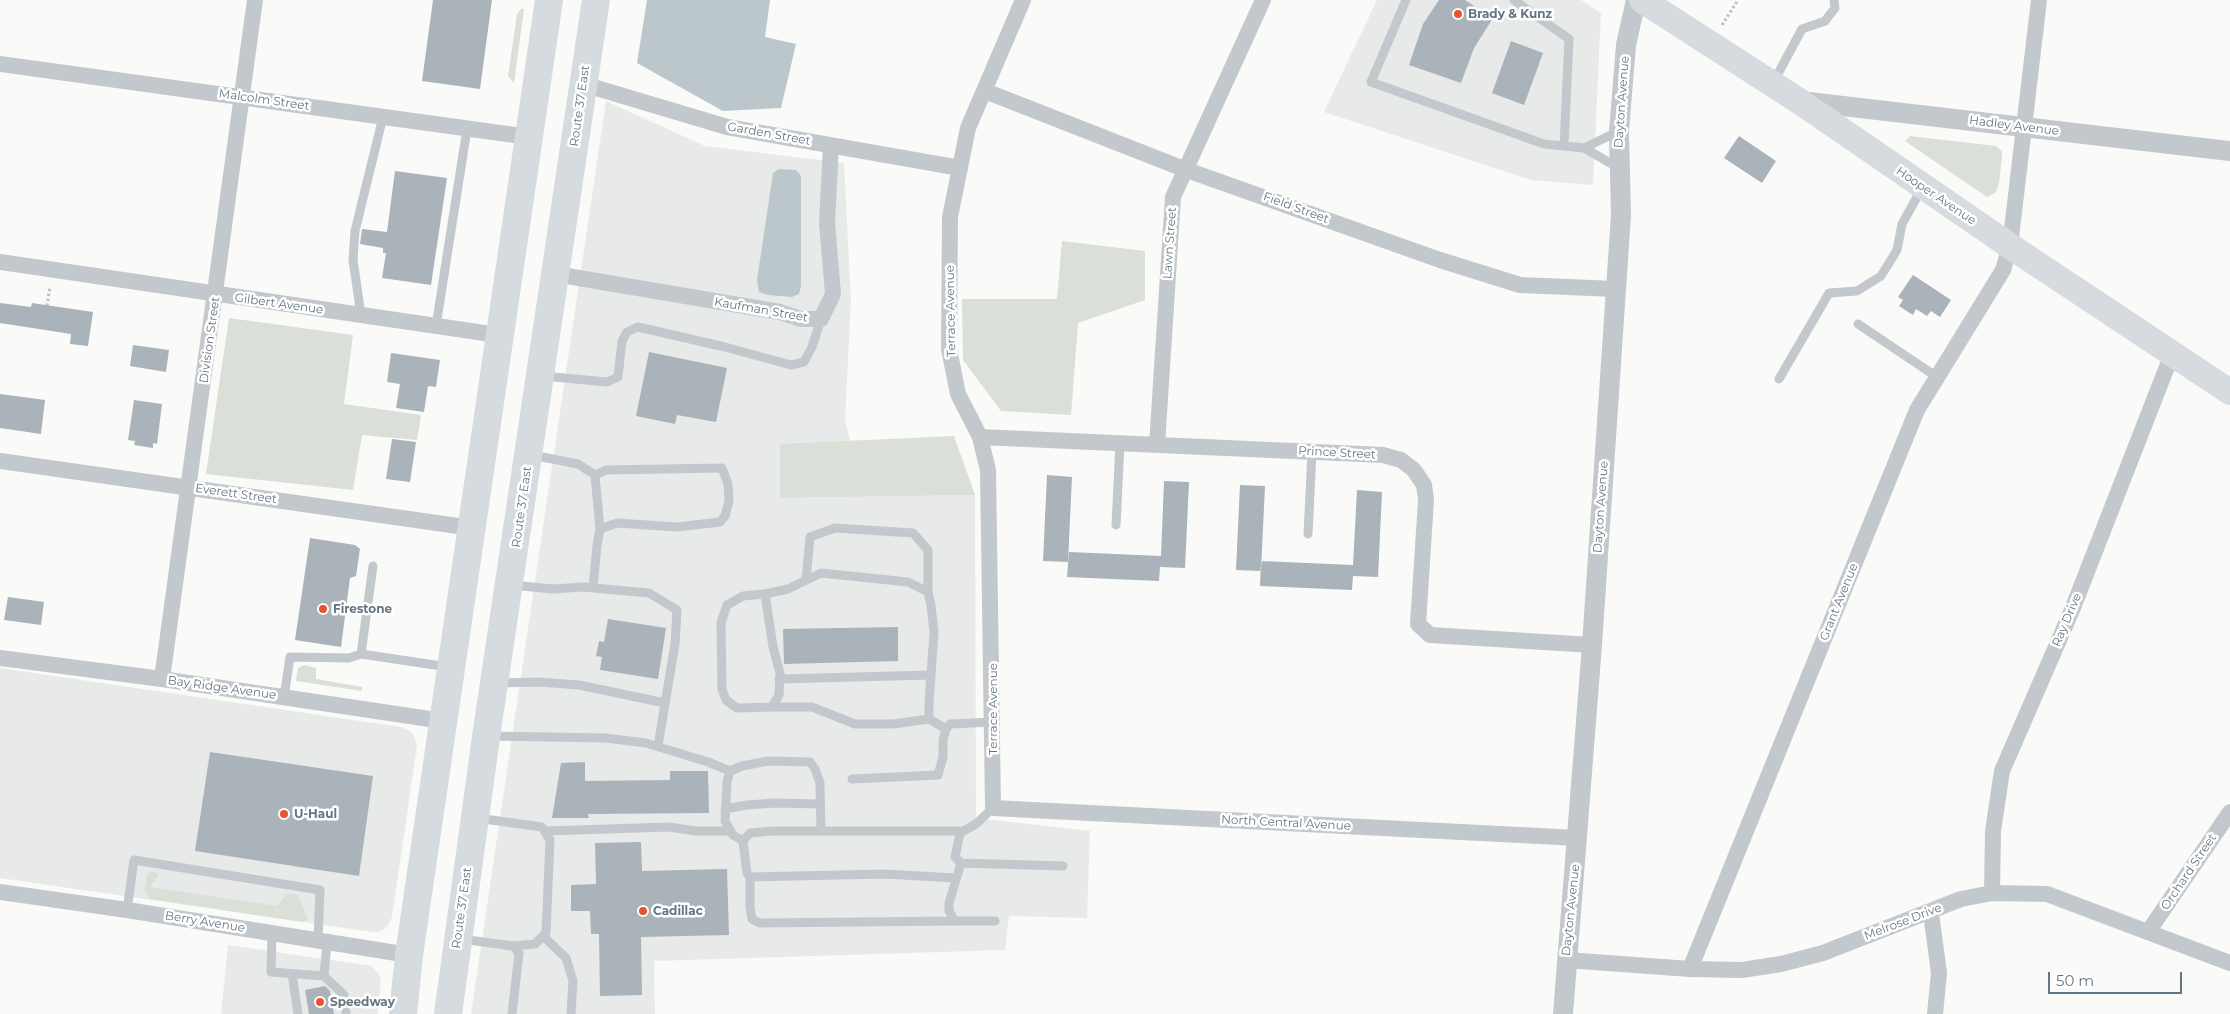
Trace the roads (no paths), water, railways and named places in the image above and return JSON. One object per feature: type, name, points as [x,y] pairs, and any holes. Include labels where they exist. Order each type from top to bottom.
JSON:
[{"type":"highway","points":[[404,1014],[409,955],[472,528],[498,335],[549,0]]},
{"type":"highway","name":"Route 37 East","points":[[448,1014],[457,938],[596,0]]},
{"type":"main road","name":"Hooper Avenue","points":[[1642,0],[1799,101],[2010,246],[2230,392]]},
{"type":"street","name":"Division Street","points":[[162,679],[255,0]]},
{"type":"street","name":"Lawn Street","points":[[1157,445],[1173,197],[1184,169],[1263,0]]},
{"type":"street","name":"Dayton Avenue","points":[[1563,1014],[1566,960],[1578,838],[1621,215],[1619,131],[1626,46],[1636,0]]},
{"type":"street","name":"Grant Avenue","points":[[1690,969],[1917,410],[2003,270],[2010,246],[2039,0]]},
{"type":"street","name":"Terrace Avenue","points":[[994,808],[988,470],[980,437],[958,394],[949,349],[950,217],[968,128],[985,91],[1019,1]]},
{"type":"street","name":"Malcolm Street","points":[[0,64],[528,137]]},
{"type":"street","name":"Garden Street","points":[[583,84],[727,128],[960,168]]},
{"type":"street","name":"Field Street","points":[[985,91],[1184,169],[1440,260],[1520,284],[1615,289]]},
{"type":"street","name":"Hadley Avenue","points":[[1799,101],[2230,151]]},
{"type":"street","name":"Kaufman Street","points":[[555,274],[780,312],[801,319],[821,319],[833,294],[827,223],[831,145]]},
{"type":"street","name":"Gilbert Avenue","points":[[0,262],[498,335]]},
{"type":"street","name":"Ray Drive","points":[[1992,893],[1993,831],[2002,771],[2072,610],[2172,354]]},
{"type":"street","name":"Prince Street","points":[[980,437],[1383,455],[1401,460],[1414,470],[1424,485],[1426,500],[1418,624],[1430,635],[1592,644]]},
{"type":"street","name":"Everett Street","points":[[0,461],[472,528]]},
{"type":"street","name":"Bay Ridge Avenue","points":[[0,658],[162,679],[443,721]]},
{"type":"street","name":"North Central Avenue","points":[[994,808],[1578,838]]},
{"type":"street","name":"Orchard Street","points":[[2148,932],[2230,812]]},
{"type":"street","name":"Berry Avenue","points":[[0,892],[127,910],[409,955]]},
{"type":"street","name":"Melrose Drive","points":[[1566,960],[1690,969],[1742,970],[1781,964],[1823,953],[1931,913],[1961,899],[1992,893],[2047,894],[2230,963]]},
{"type":"street","points":[[1931,913],[1939,973],[1935,1014]]},
{"type":"lane","points":[[1406,0],[1371,82],[1544,144],[1584,148],[1619,168]]},
{"type":"lane","points":[[1514,0],[1569,39],[1564,146]]},
{"type":"lane","points":[[1773,84],[1802,28],[1825,21],[1835,8],[1834,0]]},
{"type":"lane","points":[[360,315],[354,260],[355,231],[383,117]]},
{"type":"lane","points":[[436,326],[467,129]]},
{"type":"lane","points":[[1584,148],[1619,131]]},
{"type":"lane","points":[[1779,379],[1829,293],[1857,291],[1882,276],[1897,250],[1902,224],[1923,186]]},
{"type":"lane","points":[[541,376],[607,382],[618,377],[622,341],[627,332],[638,327],[725,347],[791,365],[804,362],[812,347],[821,319]]},
{"type":"lane","points":[[1858,324],[1938,377]]},
{"type":"lane","points":[[1116,525],[1120,443]]},
{"type":"lane","points":[[1308,534],[1312,452]]},
{"type":"lane","points":[[530,454],[578,464],[595,475]]},
{"type":"lane","points":[[595,475],[606,470],[722,468],[728,484],[729,501],[720,522],[677,527],[617,523],[600,529]]},
{"type":"lane","points":[[593,588],[600,529],[595,475]]},
{"type":"lane","points":[[806,579],[810,537],[835,528],[913,533],[928,550],[928,592],[932,605],[934,632],[929,719]]},
{"type":"lane","points":[[361,654],[373,566]]},
{"type":"lane","points":[[928,592],[908,582],[821,573],[788,589],[743,596],[727,605],[721,623],[722,689],[726,700],[737,708],[812,707],[855,724],[893,724],[929,719],[946,729]]},
{"type":"lane","points":[[510,584],[552,589],[593,588],[649,592],[677,610],[674,644],[658,746]]},
{"type":"lane","points":[[765,594],[780,679],[779,695],[772,707]]},
{"type":"lane","points":[[284,697],[290,657],[349,658],[361,654],[451,667]]},
{"type":"lane","points":[[780,679],[931,675]]},
{"type":"lane","points":[[495,683],[539,682],[579,685],[665,703]]},
{"type":"lane","points":[[852,778],[938,775],[946,729],[950,724],[993,722]]},
{"type":"lane","points":[[487,736],[605,738],[658,746],[730,771],[742,766],[768,761],[810,762],[815,769],[820,783],[820,831]]},
{"type":"lane","points":[[730,771],[727,782],[726,821],[731,831],[743,842],[746,873],[750,877],[752,919],[760,923],[995,921]]},
{"type":"lane","points":[[725,809],[747,805],[820,804]]},
{"type":"lane","points":[[994,808],[976,824],[960,833],[956,857],[961,863],[1063,866]]},
{"type":"lane","points":[[457,938],[513,946],[535,944],[546,933],[550,840],[542,827],[476,818]]},
{"type":"lane","points":[[545,832],[670,827],[696,831],[731,831]]},
{"type":"lane","points":[[743,842],[750,833],[772,831],[963,831]]},
{"type":"lane","points":[[127,910],[134,860],[320,890],[324,976]]},
{"type":"lane","points":[[955,921],[949,912],[961,863]]},
{"type":"lane","points":[[750,877],[884,874],[956,878]]},
{"type":"lane","points":[[272,933],[271,972],[324,976],[344,995],[346,1014]]},
{"type":"lane","points":[[543,936],[566,958],[573,981],[571,1014]]},
{"type":"lane","points":[[512,1014],[519,954],[513,946]]},
{"type":"lane","points":[[292,974],[298,1014]]},
{"type":"place","name":"Brady & Kunz","points":[[1458,14]]},
{"type":"place","name":"Firestone","points":[[323,609]]},
{"type":"place","name":"U-Haul","points":[[284,814]]},
{"type":"place","name":"Cadillac","points":[[643,911]]},
{"type":"place","name":"Speedway","points":[[320,1002]]}]
